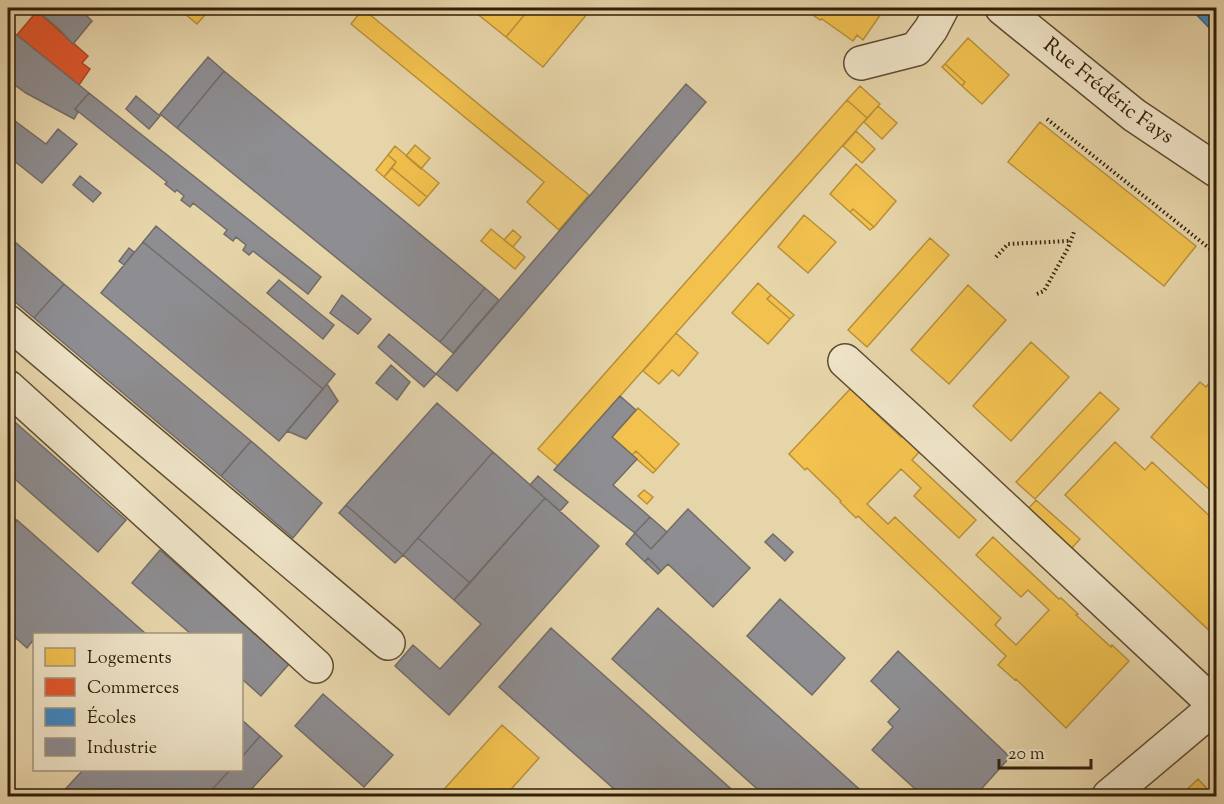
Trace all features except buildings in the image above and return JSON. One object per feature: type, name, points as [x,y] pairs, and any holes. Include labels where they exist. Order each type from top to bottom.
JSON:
[{"type":"street","points":[[861,63],[916,49],[931,29],[942,8]]},
{"type":"street","name":"Rue Frédéric Fays","points":[[1002,8],[1134,116],[1216,170]]},
{"type":"street","points":[[8,322],[388,643]]},
{"type":"street","points":[[845,361],[1216,706],[1109,796]]},
{"type":"street","points":[[8,387],[316,666]]},
{"type":"path","points":[[1047,119],[1214,252]]},
{"type":"path","points":[[1037,294],[1044,291],[1068,248],[1074,232]]},
{"type":"path","points":[[996,256],[1008,244],[1069,241]]}]
